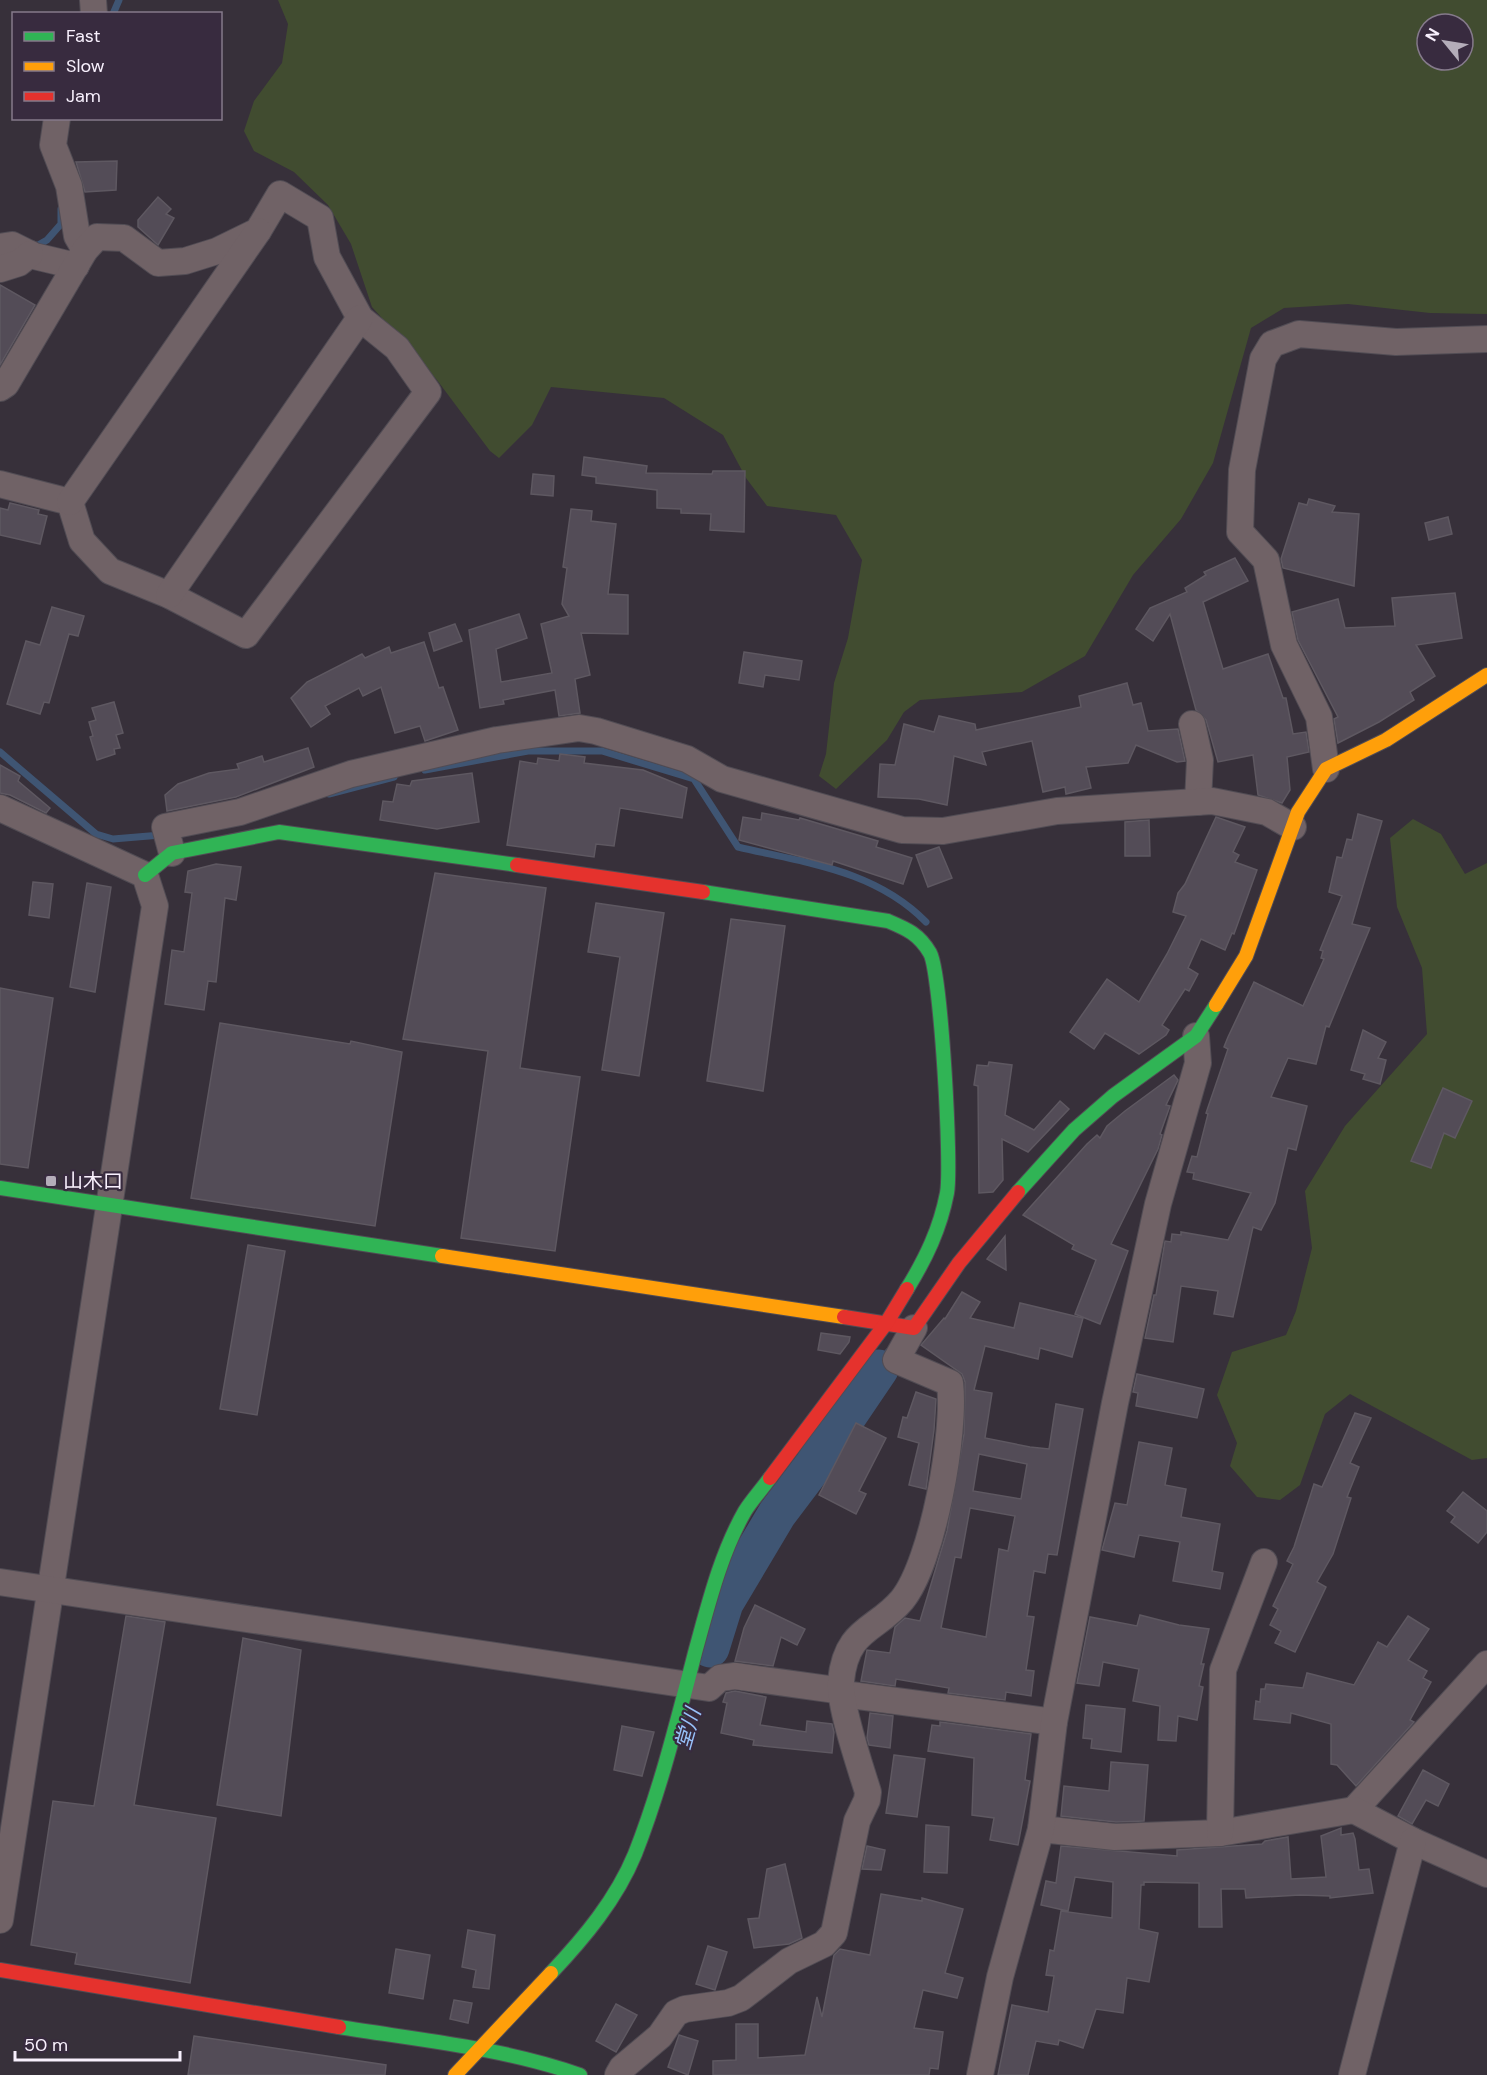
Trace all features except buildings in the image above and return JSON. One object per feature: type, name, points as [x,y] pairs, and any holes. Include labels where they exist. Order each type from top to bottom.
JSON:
[{"type":"street","points":[[56,120],[53,134],[56,153],[69,186],[81,258]]},
{"type":"street","points":[[280,194],[320,218],[327,257],[360,318],[397,348],[428,392],[246,635],[169,595],[110,571],[82,541],[70,502],[258,231],[280,194]]},
{"type":"street","points":[[0,388],[6,384],[81,258],[97,237],[124,238],[158,263],[171,263],[217,251],[258,231]]},
{"type":"street","points":[[0,247],[12,245],[30,254],[81,258]]},
{"type":"street","points":[[0,269],[25,260],[30,254]]},
{"type":"street","points":[[169,595],[360,318]]},
{"type":"street","points":[[1326,769],[1319,717],[1284,645],[1266,560],[1240,532],[1242,470],[1263,359],[1272,344],[1299,334],[1396,342],[1487,339]]},
{"type":"street","points":[[0,483],[70,502]]},
{"type":"street","points":[[455,2075],[581,1941],[610,1902],[634,1856],[695,1685],[712,1591],[731,1539],[746,1510],[900,1325],[958,1263],[1031,1176],[1074,1130],[1113,1096],[1196,1036],[1246,956],[1298,812],[1326,769],[1386,740],[1487,675]]},
{"type":"street","points":[[1192,724],[1200,760],[1198,802]]},
{"type":"street","points":[[172,853],[165,826],[240,812],[351,774],[497,740],[579,728],[596,731],[687,759],[711,774],[731,782],[902,830],[943,831],[1057,811],[1212,801],[1267,812],[1293,827]]},
{"type":"street","points":[[0,808],[145,875],[155,906],[111,1206],[0,1920]]},
{"type":"street","points":[[145,875],[172,853],[279,832],[719,894],[888,921],[916,933],[931,956],[936,983],[948,1137],[948,1190],[941,1222],[900,1325],[896,1360],[950,1383],[949,1438],[928,1544],[912,1583],[902,1600],[861,1632],[846,1658],[841,1683],[868,1792],[867,1800],[857,1821],[837,1923],[831,1939],[789,1961],[741,1998],[728,2003],[685,2009],[676,2013],[660,2036],[626,2063],[618,2075]]},
{"type":"street","points":[[980,2075],[1000,1977],[1041,1829],[1054,1722],[1115,1403],[1153,1227],[1198,1063],[1196,1036]]},
{"type":"street","points":[[0,1188],[900,1325]]},
{"type":"street","points":[[1221,1833],[1222,1670],[1264,1562]]},
{"type":"street","points":[[0,1582],[709,1688],[720,1678],[735,1676],[1054,1722]]},
{"type":"street","points":[[1354,1810],[1487,1665]]},
{"type":"street","points":[[1041,1829],[1115,1837],[1221,1833],[1354,1810],[1413,1841],[1487,1874]]},
{"type":"street","points":[[1352,2075],[1413,1841]]},
{"type":"street","points":[[0,1970],[479,2050],[555,2066],[580,2075]]},
{"type":"green space","points":[[278,0],[1487,0],[1487,314],[1430,313],[1348,304],[1284,308],[1251,328],[1213,463],[1181,519],[1133,575],[1085,656],[1022,692],[920,700],[904,712],[887,740],[836,789],[819,776],[826,754],[834,683],[848,638],[862,560],[836,515],[767,506],[746,478],[723,435],[664,398],[551,387],[532,425],[499,458],[490,451],[437,380],[372,307],[351,244],[328,205],[294,172],[254,151],[244,131],[254,101],[282,63],[288,24]]},
{"type":"green space","points":[[1413,819],[1441,834],[1465,874],[1487,863],[1487,1458],[1472,1460],[1350,1394],[1325,1414],[1300,1485],[1280,1500],[1257,1497],[1230,1466],[1237,1443],[1217,1395],[1232,1352],[1286,1335],[1296,1311],[1312,1248],[1305,1191],[1345,1126],[1427,1034],[1422,968],[1397,907],[1390,838]]},
{"type":"waterway","points":[[114,12],[119,0]]},
{"type":"waterway","points":[[33,248],[47,240],[61,224],[61,209]]},
{"type":"waterway","points":[[425,770],[528,751],[602,751],[694,779],[738,847],[814,864],[862,880],[885,891],[926,922]]},
{"type":"waterway","points":[[0,752],[96,834],[113,839],[161,835]]},
{"type":"waterway","points":[[329,794],[394,777]]},
{"type":"waterway","points":[[879,1369],[888,1352]]},
{"type":"waterway","name":"堂川","points":[[710,1648],[724,1603],[777,1514],[814,1465],[879,1369]]},
{"type":"traffic: fast","points":[[145,875],[172,853],[279,832],[517,865]]},
{"type":"traffic: fast","points":[[703,892],[888,921],[912,933],[930,953],[942,1031],[948,1147],[947,1193],[932,1243],[907,1289]]},
{"type":"traffic: fast","points":[[1018,1192],[1074,1130],[1113,1096],[1196,1036],[1216,1005]]},
{"type":"traffic: fast","points":[[0,1188],[442,1256]]},
{"type":"traffic: fast","points":[[551,1973],[609,1903],[635,1854],[661,1778],[722,1561],[745,1511],[770,1478]]},
{"type":"traffic: fast","points":[[339,2027],[491,2051],[580,2075]]},
{"type":"traffic: slow","points":[[1216,1005],[1246,956],[1298,812],[1326,769],[1386,740],[1487,675]]},
{"type":"traffic: slow","points":[[442,1256],[844,1317]]},
{"type":"traffic: slow","points":[[455,2075],[551,1973]]},
{"type":"traffic: jam","points":[[517,865],[703,892]]},
{"type":"traffic: jam","points":[[844,1317],[914,1328],[959,1263],[1018,1192]]},
{"type":"traffic: jam","points":[[770,1478],[887,1322],[907,1289]]},
{"type":"traffic: jam","points":[[0,1970],[339,2027]]},
{"type":"place","name":"山木口","points":[[51,1181]]}]
